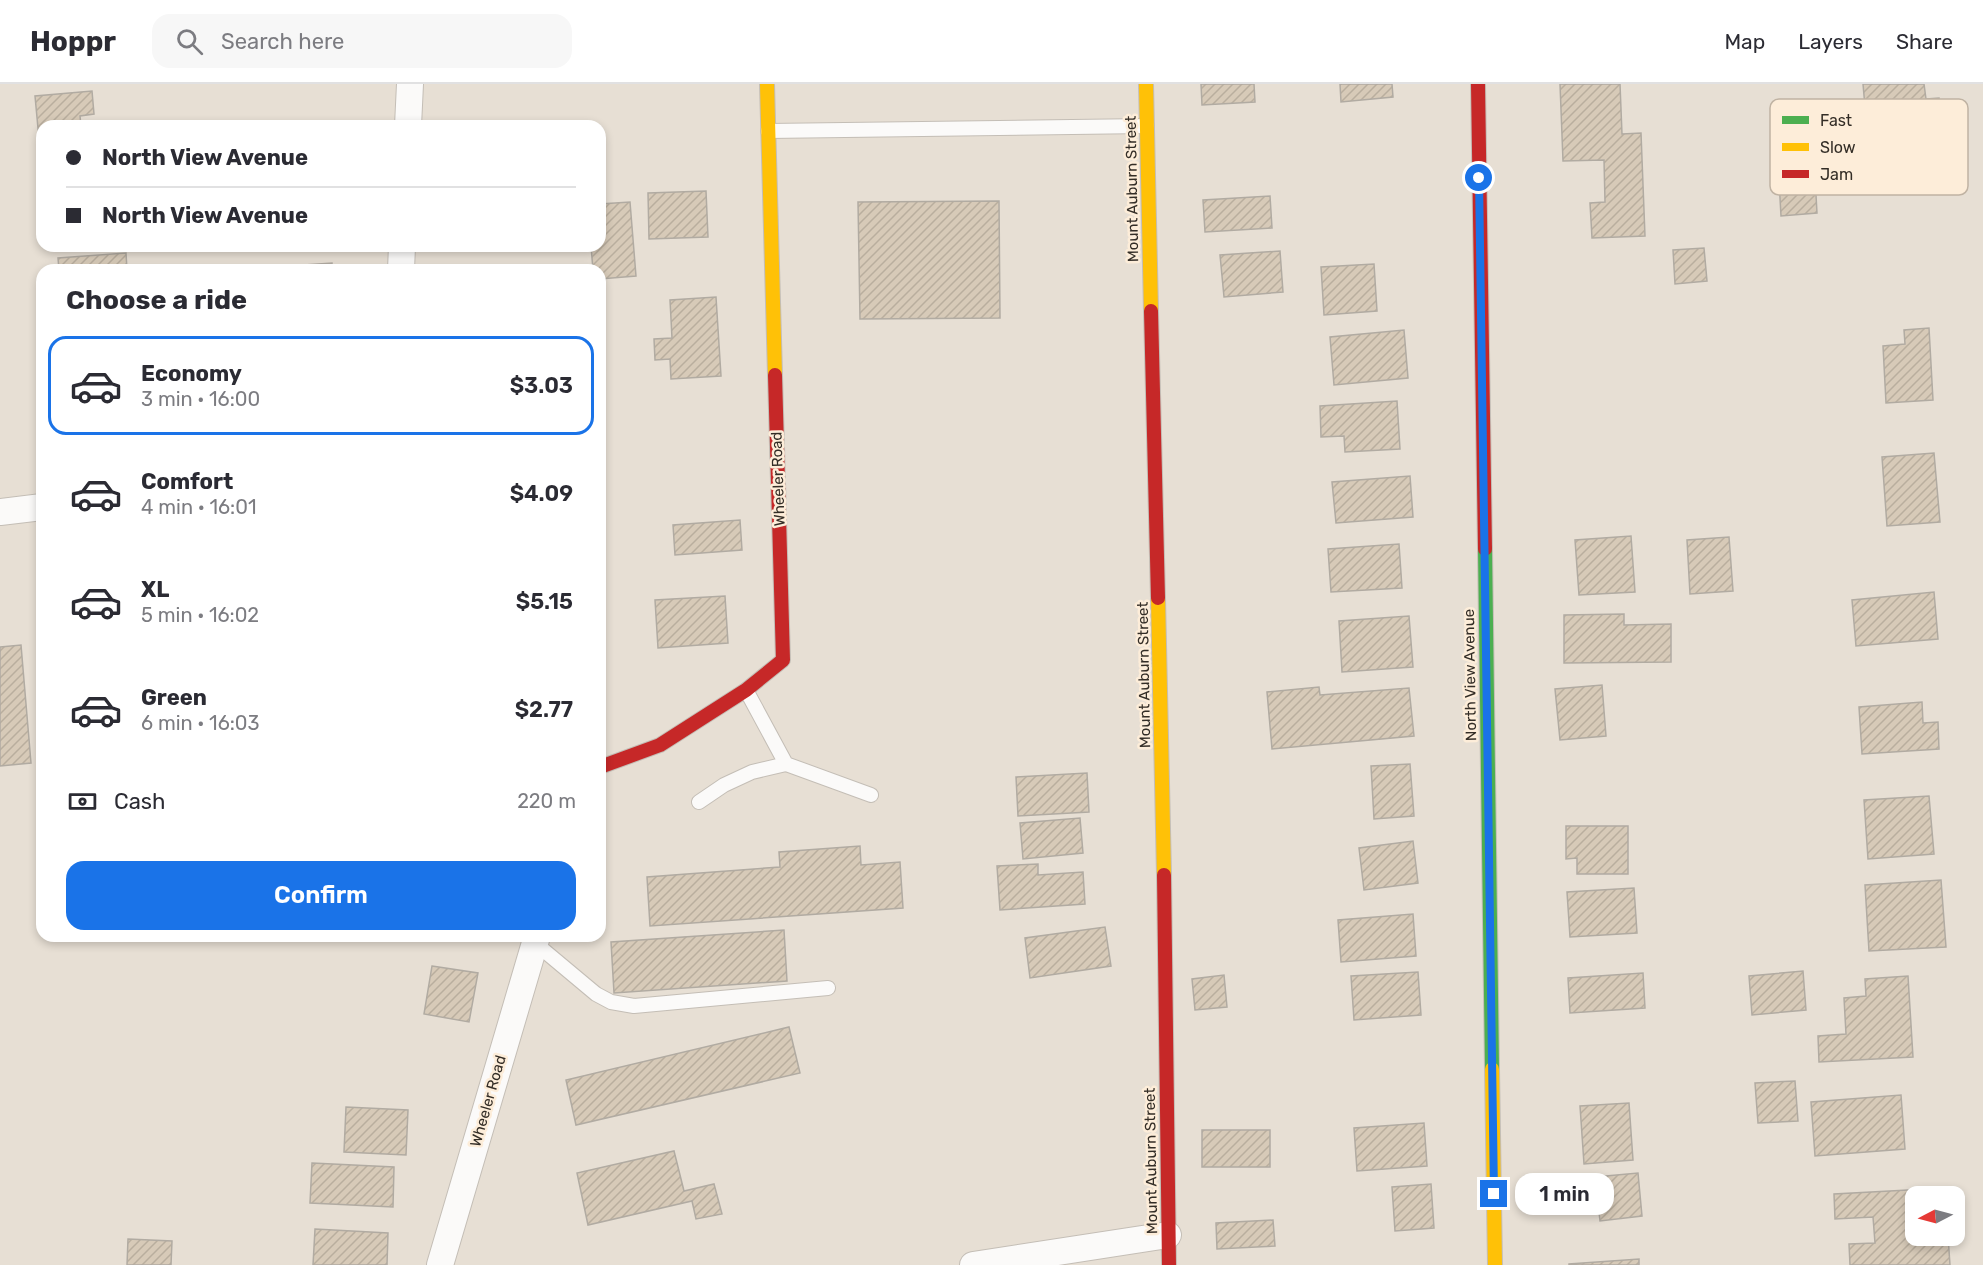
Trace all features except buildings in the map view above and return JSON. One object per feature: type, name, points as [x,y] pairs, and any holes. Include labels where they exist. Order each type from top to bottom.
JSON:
[{"type":"street","points":[[408,120],[410,84]]},
{"type":"street","name":"Wheeler Road","points":[[606,765],[660,745],[746,690],[783,660],[767,84]]},
{"type":"street","name":"Mount Auburn Street","points":[[1146,84],[1162,748],[1169,1265]]},
{"type":"street","name":"North View Avenue","points":[[1478,84],[1495,1265]]},
{"type":"street","points":[[0,512],[36,508]]},
{"type":"street","name":"Wheeler Road","points":[[440,1265],[535,942]]},
{"type":"street","points":[[973,1265],[1168,1235]]},
{"type":"lane","points":[[768,131],[1147,126]]},
{"type":"lane","points":[[746,690],[786,764]]},
{"type":"lane","points":[[699,802],[724,785],[752,772],[786,764],[871,795]]},
{"type":"lane","points":[[538,942],[596,994],[610,1002],[633,1006],[828,988]]},
{"type":"traffic: fast","points":[[1485,549],[1492,1069]]},
{"type":"traffic: slow","points":[[767,84],[775,375]]},
{"type":"traffic: slow","points":[[1146,84],[1151,311]]},
{"type":"traffic: slow","points":[[1158,598],[1164,875]]},
{"type":"traffic: slow","points":[[1492,1069],[1495,1265]]},
{"type":"traffic: jam","points":[[1478,84],[1485,549]]},
{"type":"traffic: jam","points":[[1151,311],[1158,598]]},
{"type":"traffic: jam","points":[[606,765],[660,745],[746,690],[783,660],[775,375]]},
{"type":"traffic: jam","points":[[1164,875],[1169,1265]]},
{"type":"route","points":[[1479,178],[1494,1194]]}]
